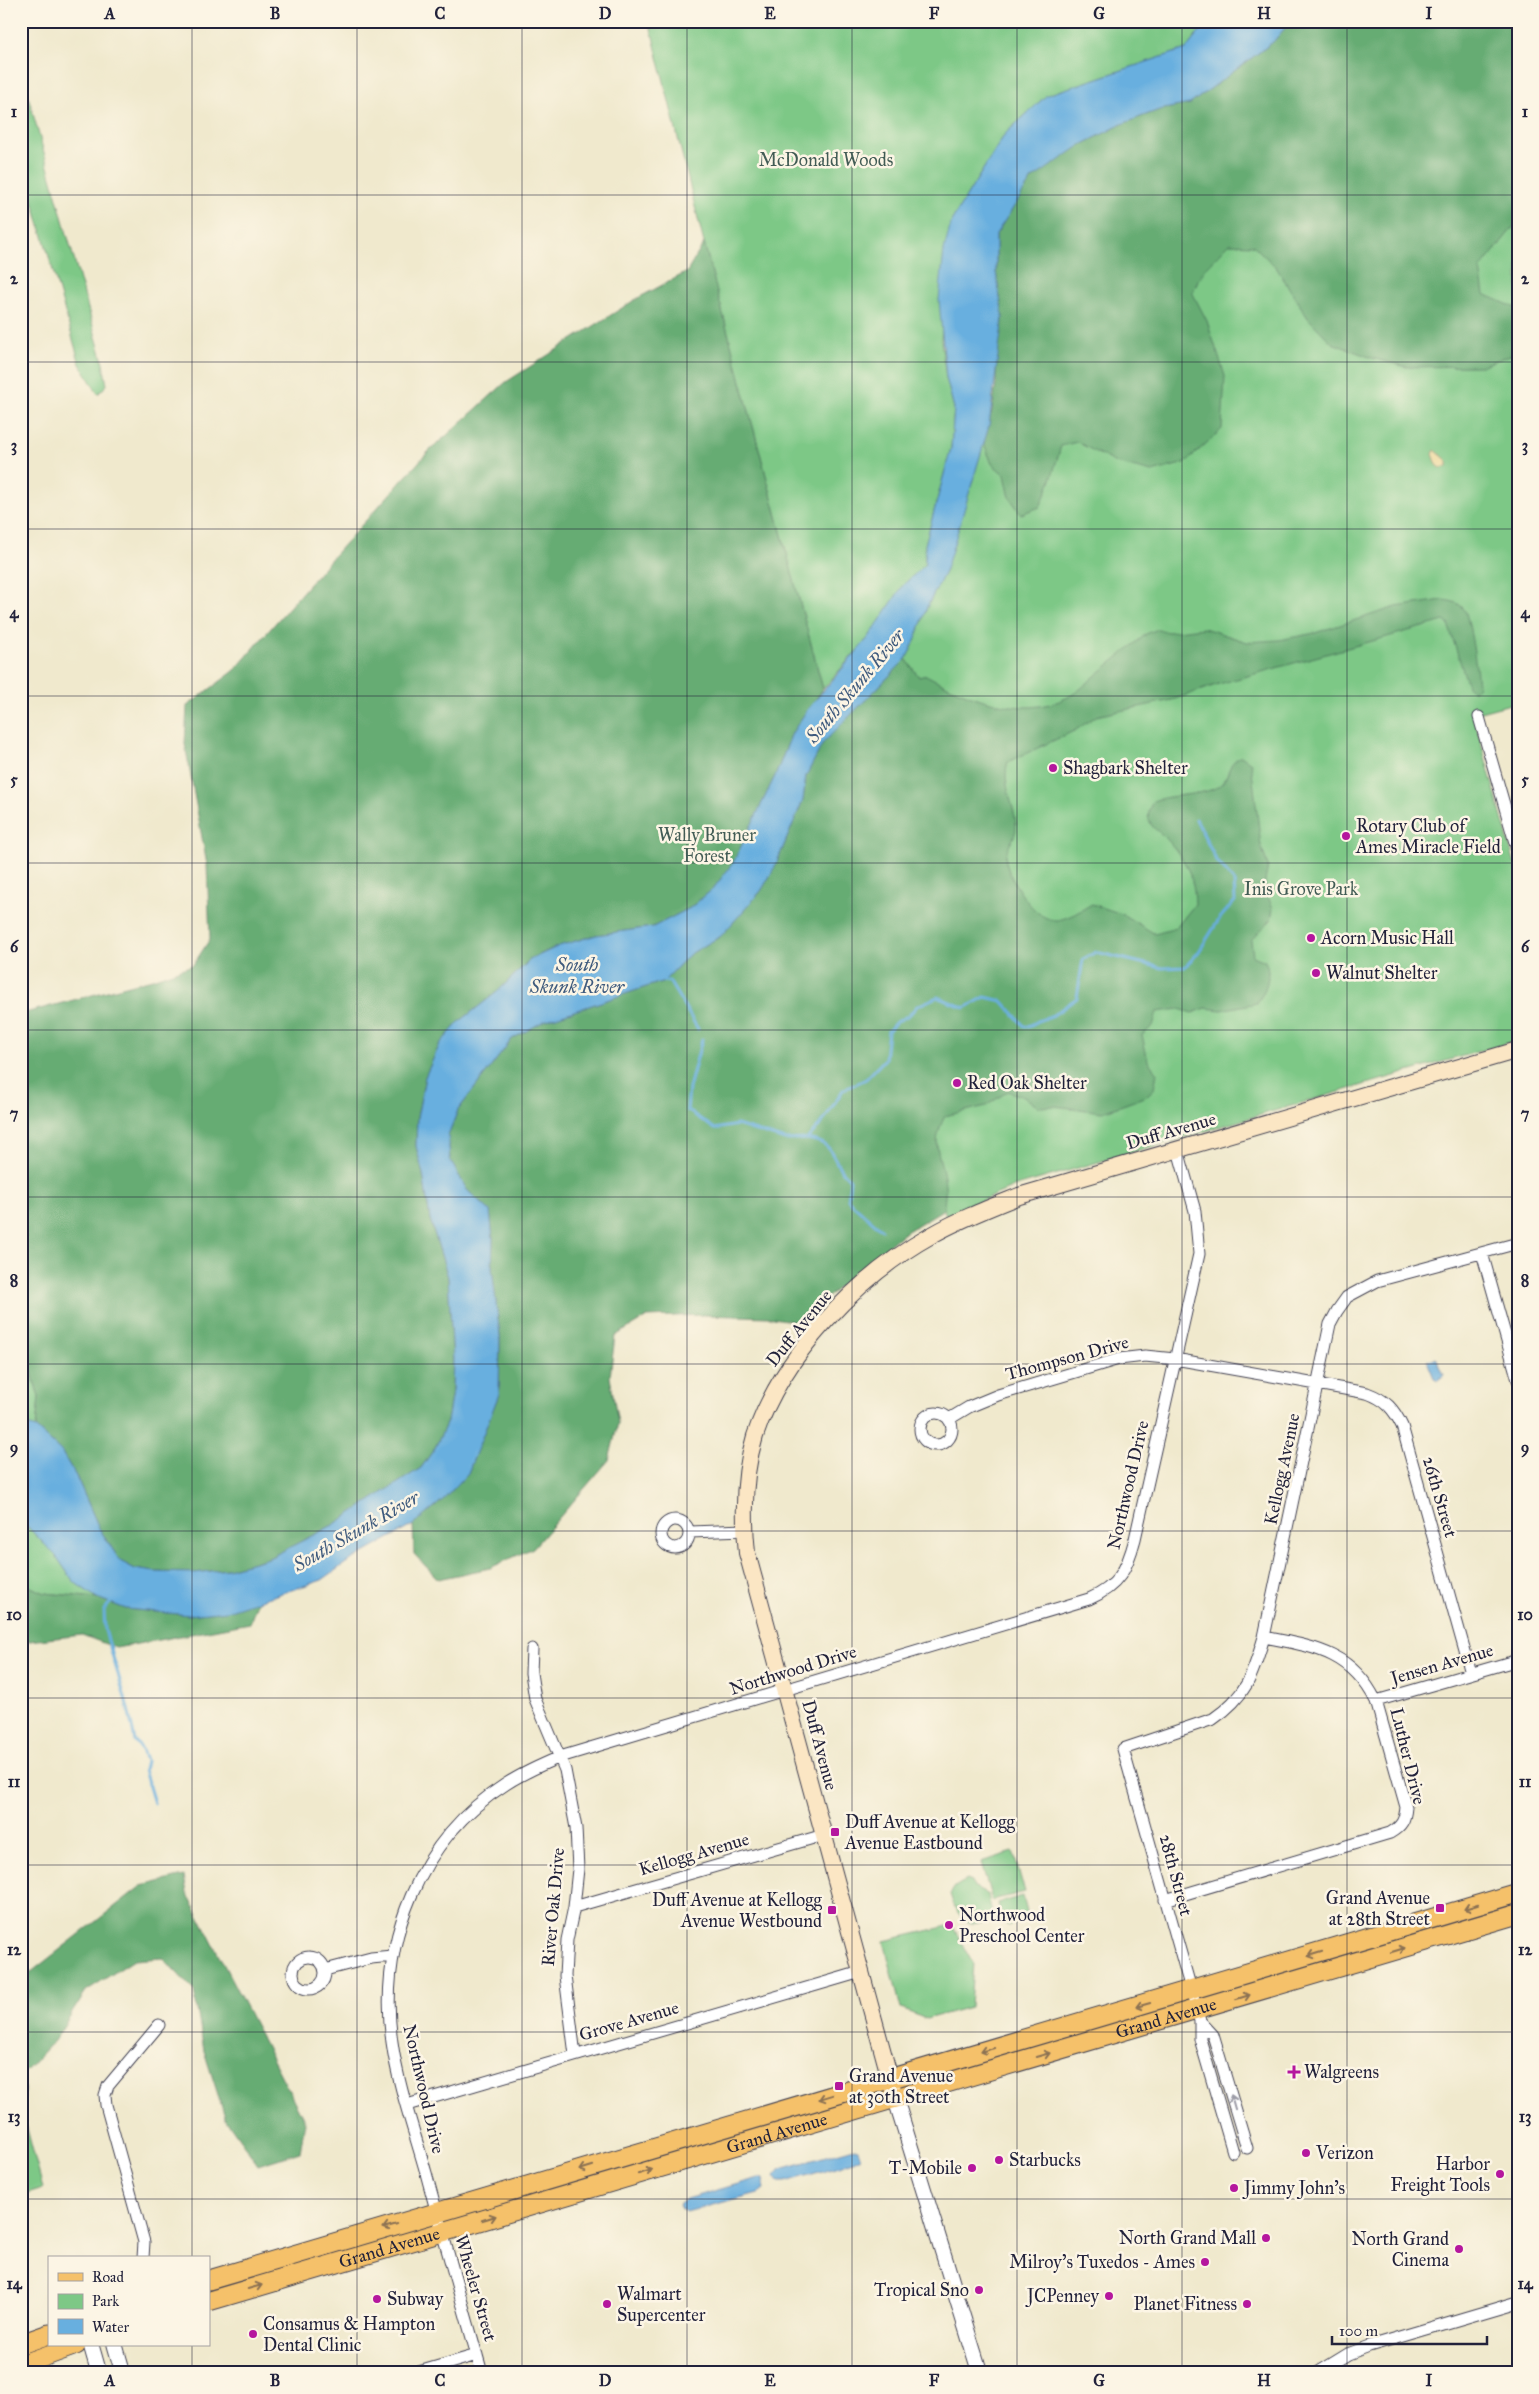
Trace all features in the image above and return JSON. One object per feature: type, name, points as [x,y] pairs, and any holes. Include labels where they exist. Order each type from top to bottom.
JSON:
[{"type":"main road","name":"Duff Avenue","points":[[895,2097],[747,1553],[745,1483],[755,1438],[763,1415],[785,1374],[804,1347],[854,1293],[923,1240],[973,1214],[1019,1196],[1518,1050]]},
{"type":"main road","name":"Grand Avenue","points":[[210,2280],[1518,1893]]},
{"type":"main road","name":"Grand Avenue","points":[[210,2301],[895,2097],[1198,2016],[1518,1914]]},
{"type":"main road","points":[[21,2344],[48,2334]]},
{"type":"main road","points":[[21,2365],[73,2346]]},
{"type":"street","points":[[1479,717],[1515,831],[1518,853]]},
{"type":"street","name":"Northwood Drive","points":[[437,2212],[407,2105],[392,2042],[389,1982],[398,1929],[416,1885],[426,1867],[467,1815],[505,1784],[560,1757],[785,1691],[1089,1598],[1113,1585],[1130,1557],[1199,1254],[1195,1211],[1178,1150]]},
{"type":"street","name":"Kellogg Avenue","points":[[1122,1749],[1200,1725],[1226,1710],[1246,1689],[1253,1674],[1264,1636],[1330,1324],[1336,1311],[1347,1298],[1377,1281],[1518,1243]]},
{"type":"street","points":[[1482,1253],[1518,1380]]},
{"type":"street","name":"Thompson Drive","points":[[949,1419],[969,1407],[998,1395],[1119,1359],[1145,1356],[1175,1359],[1318,1384]]},
{"type":"street","name":"26th Street","points":[[1318,1384],[1368,1393],[1388,1403],[1396,1413],[1471,1673]]},
{"type":"street","points":[[690,1532],[745,1530]]},
{"type":"street","name":"Luther Drive","points":[[1165,1900],[1390,1833],[1400,1828],[1405,1818],[1406,1807],[1376,1701],[1368,1686],[1342,1659],[1312,1646],[1264,1636]]},
{"type":"street","name":"River Oak Drive","points":[[532,1649],[531,1673],[535,1699],[545,1727],[565,1770],[576,1828],[578,1869],[574,1907],[567,1940],[565,1976],[575,2055]]},
{"type":"street","name":"Jensen Avenue","points":[[1376,1701],[1518,1660]]},
{"type":"street","name":"28th Street","points":[[1122,1749],[1198,2016]]},
{"type":"street","name":"Kellogg Avenue","points":[[574,1907],[824,1835]]},
{"type":"street","points":[[325,1970],[370,1958],[392,1956]]},
{"type":"street","name":"Grove Avenue","points":[[407,2105],[861,1972]]},
{"type":"street","points":[[1198,2016],[1213,2035],[1247,2148]]},
{"type":"street","points":[[1198,2016],[1200,2039],[1233,2152]]},
{"type":"street","points":[[144,2256],[144,2242],[106,2105],[105,2095],[108,2086],[159,2025]]},
{"type":"street","points":[[895,2097],[980,2373]]},
{"type":"street","name":"Wheeler Street","points":[[437,2212],[482,2373]]},
{"type":"street","points":[[1317,2373],[1348,2354],[1369,2346],[1518,2302]]},
{"type":"street","points":[[91,2346],[100,2373]]},
{"type":"street","points":[[115,2346],[123,2373]]},
{"type":"street","points":[[415,2373],[477,2355]]},
{"type":"green space","name":"McDonald Woods","points":[[649,21],[1208,21],[1186,49],[1047,95],[1005,134],[952,220],[941,340],[946,378],[954,408],[951,448],[925,545],[925,565],[904,584],[869,637],[823,689],[704,243]]},
{"type":"green space","points":[[1291,21],[1518,21],[1518,221],[1480,269],[1484,294],[1518,309],[1518,352],[1481,366],[1407,367],[1372,358],[1332,343],[1308,318],[1276,267],[1253,245],[1229,244],[1204,270],[1192,292],[1207,321],[1225,376],[1222,429],[1185,463],[1152,472],[1116,463],[1077,442],[1061,446],[1050,483],[1040,507],[1021,514],[1010,498],[1005,475],[992,464],[983,441],[992,411],[996,385],[996,360],[1003,317],[996,272],[996,234],[1032,179],[1057,160],[1122,124],[1159,110],[1190,104],[1273,42]]},
{"type":"green space","name":"Inis Grove Park","points":[[1518,21],[1518,702],[1473,714],[1518,875],[1518,1040],[1016,1186],[946,1216],[912,1102],[919,677],[906,659],[915,641],[927,607],[945,572],[989,426]]},
{"type":"green space","points":[[21,71],[102,358],[107,385],[98,394],[80,364],[21,160]]},
{"type":"green space","name":"Wally Bruner Forest","points":[[704,243],[823,689],[792,733],[776,774],[733,864],[713,889],[690,908],[653,927],[596,935],[559,946],[531,958],[497,992],[459,1022],[440,1044],[425,1077],[417,1118],[416,1146],[423,1174],[430,1219],[448,1277],[453,1359],[452,1392],[447,1422],[435,1448],[421,1468],[333,1525],[269,1558],[228,1569],[194,1573],[154,1572],[135,1569],[120,1561],[99,1528],[77,1478],[61,1451],[36,1428],[39,1397],[21,1336],[21,1014],[152,979],[193,965],[210,939],[207,865],[185,744],[187,706],[234,671],[329,561],[427,453],[506,382],[636,299],[687,272]]},
{"type":"green space","points":[[1443,600],[1457,603],[1466,613],[1478,681],[1478,687],[1472,691],[1468,686],[1448,624],[1444,621],[1219,684],[1172,700],[1096,716],[1076,730],[1008,762],[1006,778],[1016,831],[1006,853],[1006,862],[1018,889],[1032,907],[1049,919],[1057,920],[1075,914],[1092,904],[1122,914],[1155,934],[1176,928],[1195,904],[1193,884],[1183,860],[1165,837],[1153,828],[1149,821],[1150,807],[1153,801],[1216,788],[1224,780],[1236,759],[1241,756],[1251,763],[1261,846],[1268,866],[1265,881],[1266,893],[1273,908],[1271,920],[1251,940],[1253,956],[1265,961],[1268,972],[1267,983],[1257,1003],[1221,1010],[1206,1008],[1192,1013],[1179,1009],[1157,1012],[1153,1026],[1142,1035],[1148,1061],[1157,1073],[1154,1089],[1145,1097],[1103,1112],[1054,1106],[1038,1107],[1026,1098],[1008,1091],[986,1106],[945,1116],[940,1127],[937,1144],[945,1185],[944,1209],[901,1235],[798,1322],[768,1317],[703,1315],[647,1317],[615,1336],[610,1377],[618,1423],[609,1460],[533,1548],[490,1568],[438,1579],[414,1554],[413,1525],[445,1498],[468,1473],[499,1394],[500,1336],[492,1268],[493,1239],[490,1211],[467,1190],[450,1160],[448,1135],[458,1110],[512,1039],[544,1021],[664,981],[690,954],[721,936],[761,891],[774,869],[803,800],[806,776],[823,743],[906,659],[919,677],[926,675],[959,691],[996,703],[1033,707],[1051,704],[1072,695],[1146,634],[1158,629],[1168,632],[1204,628],[1247,642],[1279,640],[1315,633],[1396,607]]},
{"type":"green space","points":[[26,1352],[39,1397],[36,1428],[21,1423],[21,1356]]},
{"type":"green space","points":[[21,1520],[56,1556],[74,1582],[97,1598],[45,1593],[21,1583]]},
{"type":"green space","points":[[21,1583],[45,1593],[97,1598],[126,1609],[189,1615],[227,1611],[258,1600],[250,1623],[116,1648],[82,1635],[21,1642]]},
{"type":"green space","points":[[1013,1852],[1025,1892],[992,1900],[981,1862]]},
{"type":"green space","points":[[184,1876],[187,1893],[305,2122],[300,2152],[258,2165],[226,2120],[204,2051],[194,1991],[163,1958],[134,1960],[86,1991],[54,2041],[24,2073],[24,2118],[21,2119],[21,1980],[141,1886]]},
{"type":"green space","points":[[966,1880],[971,1882],[973,1887],[988,1895],[992,1914],[988,1921],[980,1923],[968,1922],[955,1908],[950,1894],[955,1887]]},
{"type":"green space","points":[[1023,1896],[1028,1915],[1009,1926],[1003,1923],[998,1903]]},
{"type":"green space","points":[[952,1925],[973,1963],[970,2007],[926,2019],[901,2009],[884,1941]]},
{"type":"green space","points":[[24,2118],[43,2188],[21,2195],[21,2119]]},
{"type":"sand","points":[[1435,450],[1448,461],[1448,466],[1441,468],[1437,465],[1433,454]]},
{"type":"water","name":"South Skunk River","points":[[1208,21],[1291,21],[1273,42],[1190,104],[1159,110],[1122,124],[1081,145],[1032,179],[996,234],[996,272],[1003,317],[989,426],[945,572],[927,607],[915,641],[906,659],[823,743],[806,776],[803,800],[774,869],[761,891],[721,936],[690,954],[664,981],[544,1021],[512,1039],[458,1110],[448,1135],[450,1160],[467,1190],[490,1211],[493,1239],[492,1268],[500,1336],[499,1394],[468,1473],[445,1498],[413,1525],[346,1563],[322,1580],[227,1611],[189,1615],[126,1609],[97,1598],[74,1582],[56,1556],[21,1520],[21,1423],[36,1428],[61,1451],[77,1478],[99,1528],[120,1561],[135,1569],[154,1572],[194,1573],[228,1569],[269,1558],[333,1525],[421,1468],[435,1448],[447,1422],[452,1392],[453,1359],[448,1277],[430,1219],[423,1174],[416,1146],[417,1118],[425,1077],[440,1044],[459,1022],[497,992],[531,959],[559,946],[596,935],[653,927],[690,908],[713,889],[733,863],[776,774],[792,733],[807,710],[869,637],[904,584],[925,565],[925,545],[951,448],[954,408],[946,378],[939,300],[944,250],[952,220],[1005,134],[1047,95],[1186,49]]},
{"type":"water","points":[[1436,1357],[1444,1375],[1438,1380],[1434,1378],[1427,1361]]},
{"type":"water","points":[[854,2148],[858,2149],[861,2158],[853,2162],[785,2182],[779,2182],[775,2176],[781,2169]]},
{"type":"water","points":[[759,2178],[763,2179],[765,2189],[758,2193],[686,2212],[679,2205],[686,2199]]},
{"type":"waterway","points":[[702,1039],[689,1088],[687,1110],[715,1129],[737,1125],[785,1140],[807,1139],[822,1123],[843,1090],[866,1079],[885,1059],[888,1031],[896,1022],[909,1015],[917,1006],[937,997],[965,1008],[985,997],[1002,1001],[1025,1027],[1049,1018],[1077,998],[1083,959],[1096,952],[1162,968],[1185,967],[1198,953],[1220,918],[1235,901],[1234,881],[1216,860],[1196,819]]},
{"type":"waterway","points":[[662,978],[664,981],[669,981],[698,1029]]},
{"type":"waterway","points":[[807,1139],[820,1142],[830,1150],[839,1167],[850,1180],[848,1200],[882,1230]]},
{"type":"waterway","points":[[112,1601],[104,1610],[105,1630],[128,1708],[135,1741],[142,1750],[146,1761],[144,1770],[154,1803]]},
{"type":"place","name":"Shagbark Shelter","points":[[1053,768]]},
{"type":"place","name":"Rotary Club of Ames Miracle Field","points":[[1346,836]]},
{"type":"place","name":"Acorn Music Hall","points":[[1311,938]]},
{"type":"place","name":"Walnut Shelter","points":[[1316,973]]},
{"type":"place","name":"Red Oak Shelter","points":[[957,1083]]},
{"type":"place","name":"Duff Avenue at Kellogg Avenue Eastbound","points":[[835,1832]]},
{"type":"place","name":"Grand Avenue at 28th Street","points":[[1440,1908]]},
{"type":"place","name":"Duff Avenue at Kellogg Avenue Westbound","points":[[832,1910]]},
{"type":"place","name":"Northwood Preschool Center","points":[[949,1925]]},
{"type":"place","name":"Walgreens","points":[[1294,2072]]},
{"type":"place","name":"Grand Avenue at 30th Street","points":[[839,2086]]},
{"type":"place","name":"Verizon","points":[[1306,2153]]},
{"type":"place","name":"Starbucks","points":[[999,2160]]},
{"type":"place","name":"T-Mobile","points":[[972,2168]]},
{"type":"place","name":"Harbor Freight Tools","points":[[1500,2174]]},
{"type":"place","name":"Jimmy John's","points":[[1234,2188]]},
{"type":"place","name":"North Grand Mall","points":[[1266,2238]]},
{"type":"place","name":"North Grand Cinema","points":[[1459,2249]]},
{"type":"place","name":"Milroy's Tuxedos - Ames","points":[[1205,2262]]},
{"type":"place","name":"Tropical Sno","points":[[979,2290]]},
{"type":"place","name":"JCPenney","points":[[1109,2296]]},
{"type":"place","name":"Subway","points":[[377,2299]]},
{"type":"place","name":"Walmart Supercenter","points":[[607,2304]]},
{"type":"place","name":"Planet Fitness","points":[[1247,2304]]},
{"type":"place","name":"Consamus & Hampton Dental Clinic","points":[[253,2334]]}]
